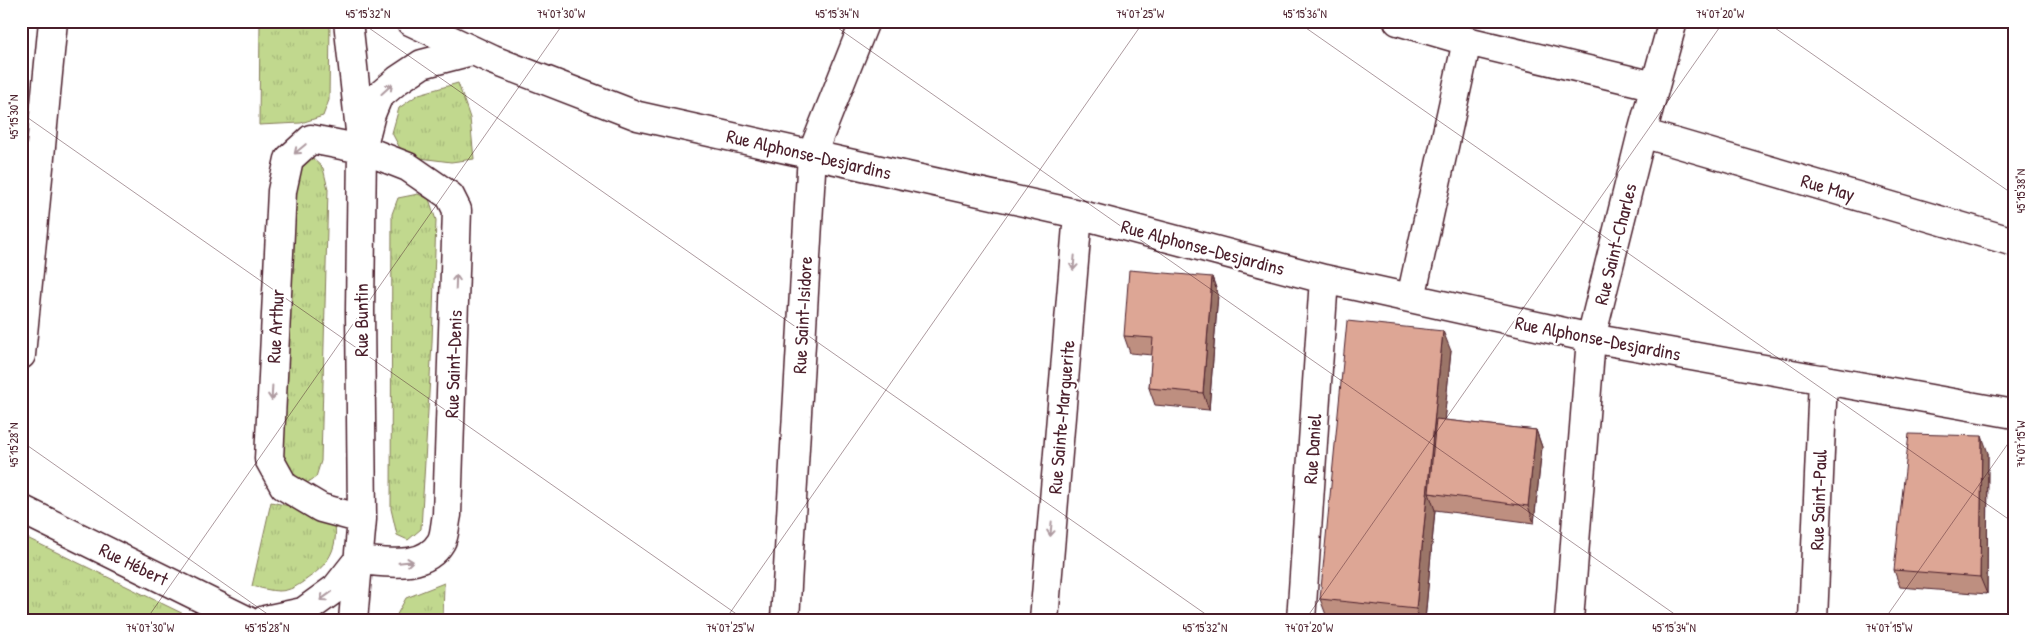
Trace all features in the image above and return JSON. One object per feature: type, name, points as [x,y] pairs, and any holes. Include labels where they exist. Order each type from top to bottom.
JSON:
[{"type":"street","points":[[21,355],[53,21]]},
{"type":"street","name":"Rue Buntin","points":[[348,21],[362,149],[360,311],[362,519],[353,620]]},
{"type":"street","name":"Rue Alphonse-Desjardins","points":[[410,21],[472,51],[638,116],[1078,214],[1324,279],[1591,338],[2014,414]]},
{"type":"street","name":"Rue Saint-Isidore","points":[[785,620],[812,154],[865,21]]},
{"type":"street","points":[[1398,21],[1467,41],[1655,86]]},
{"type":"street","name":"Rue Saint-Charles","points":[[1569,620],[1591,338],[1642,133],[1673,21]]},
{"type":"street","points":[[1412,298],[1467,41]]},
{"type":"street","points":[[362,149],[371,114],[378,97],[398,80],[422,64],[472,51]]},
{"type":"street","name":"Rue May","points":[[1642,133],[2014,242]]},
{"type":"street","name":"Rue Arthur","points":[[362,149],[312,139],[289,158],[282,191],[269,459],[284,486],[321,508],[362,519]]},
{"type":"street","name":"Rue Saint-Denis","points":[[358,560],[409,563],[429,555],[441,541],[447,515],[457,248],[457,210],[450,196],[408,167],[362,149]]},
{"type":"street","name":"Rue Sainte-Marguerite","points":[[1044,620],[1078,214]]},
{"type":"street","name":"Rue Daniel","points":[[1301,620],[1324,279]]},
{"type":"street","name":"Rue Saint-Paul","points":[[1813,620],[1823,380]]},
{"type":"street","name":"Rue Hébert","points":[[21,509],[246,620]]},
{"type":"street","points":[[265,620],[303,612],[336,588],[358,560]]},
{"type":"green space","points":[[260,21],[330,21],[329,100],[323,116],[301,123],[259,125]]},
{"type":"green space","points":[[458,83],[470,118],[474,159],[451,162],[404,156],[392,133],[399,108],[419,94]]},
{"type":"green space","points":[[311,157],[323,168],[328,189],[321,461],[316,477],[304,485],[288,478],[279,447],[298,171]]},
{"type":"green space","points":[[418,194],[429,199],[436,220],[432,343],[421,529],[408,540],[397,535],[391,509],[392,214],[398,198]]},
{"type":"green space","points":[[271,502],[334,516],[334,544],[328,559],[316,573],[294,587],[283,591],[252,586]]},
{"type":"green space","points":[[21,535],[196,620],[21,620]]},
{"type":"green space","points":[[444,583],[443,620],[394,620],[406,598]]},
{"type":"building","points":[[1129,270],[1212,277],[1203,393],[1149,388],[1153,338],[1124,336]]},
{"type":"building","points":[[1347,321],[1443,331],[1416,609],[1320,599]]},
{"type":"building","points":[[1436,419],[1536,430],[1528,506],[1429,493]]},
{"type":"building","points":[[1909,434],[1982,436],[1980,577],[1894,570]]}]
